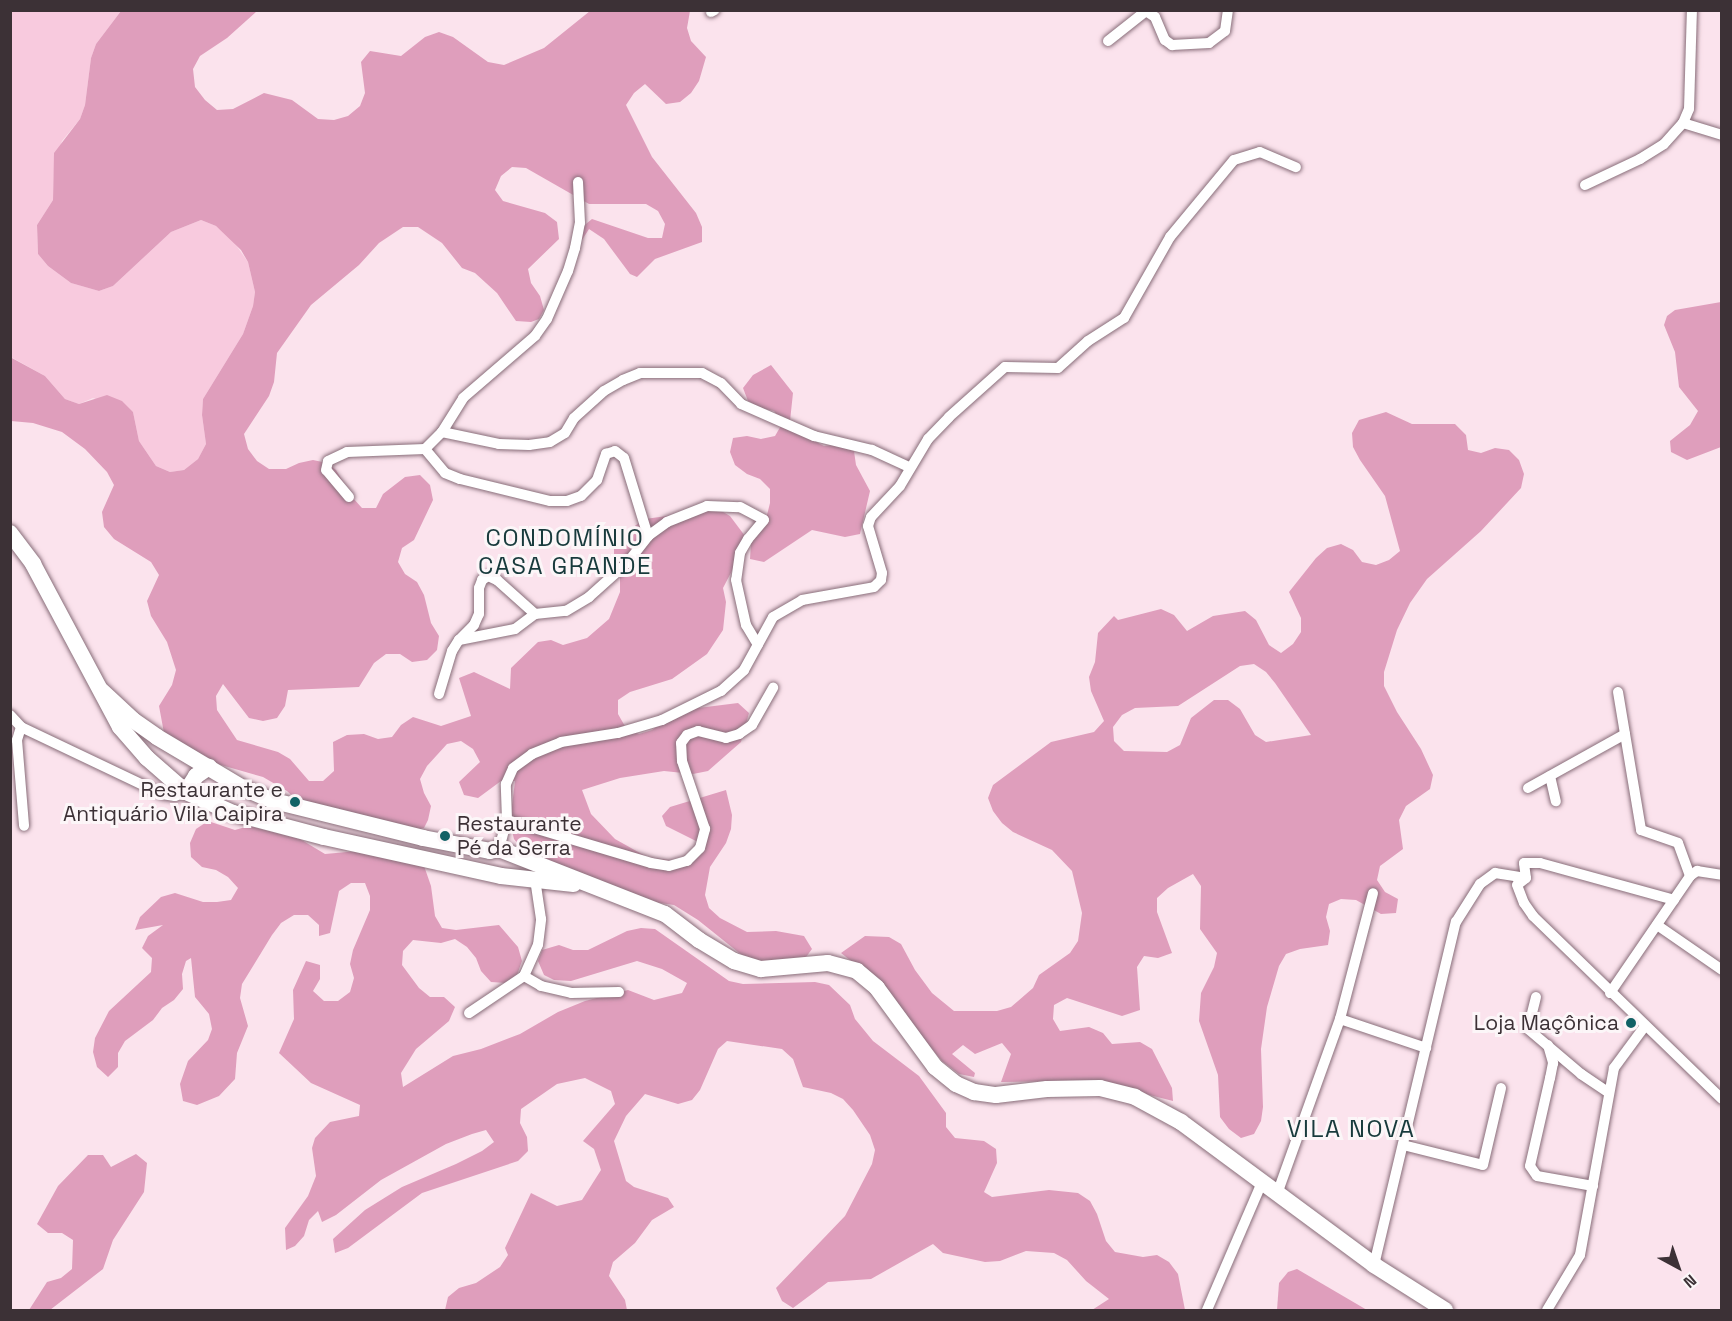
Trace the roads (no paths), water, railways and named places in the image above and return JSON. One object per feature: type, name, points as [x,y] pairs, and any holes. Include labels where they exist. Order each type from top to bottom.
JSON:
[{"type":"main road","points":[[10,533],[33,564],[120,728],[147,758],[186,792],[233,813],[324,837],[494,875],[596,887]]},
{"type":"main road","points":[[102,691],[133,720],[157,737],[243,788],[274,801],[499,851],[664,914],[699,940],[734,961],[761,969],[828,963],[857,971],[877,988],[934,1067],[956,1084],[974,1092],[996,1095],[1047,1089],[1100,1088],[1135,1097],[1181,1122],[1374,1265],[1445,1311]]},
{"type":"main road","points":[[186,792],[196,776],[209,767]]},
{"type":"main road","points":[[494,875],[484,864],[499,851]]},
{"type":"main road","points":[[494,875],[510,869],[513,862],[499,851]]},
{"type":"street","points":[[1108,41],[1146,11],[1155,17],[1165,40],[1172,45],[1209,43],[1225,31],[1228,10]]},
{"type":"street","points":[[1585,185],[1640,159],[1664,144],[1683,123],[1689,109],[1692,10]]},
{"type":"street","points":[[1683,123],[1722,135]]},
{"type":"street","points":[[499,851],[507,820],[506,784],[513,768],[532,754],[561,742],[618,733],[662,720],[721,691],[744,670],[756,652],[772,617],[802,600],[874,587],[881,580],[882,573],[868,526],[876,508],[900,486],[909,467],[942,424],[991,377],[1011,366],[1058,368],[1088,340],[1124,318],[1170,237],[1234,160],[1260,152],[1296,167]]},
{"type":"street","points":[[349,497],[326,470],[328,461],[347,452],[424,449],[442,432],[463,398],[535,336],[547,319],[568,271],[575,248],[580,223],[578,182]]},
{"type":"street","points":[[442,432],[499,444],[529,445],[550,442],[565,433],[574,418],[604,391],[623,380],[640,373],[702,373],[721,383],[741,404],[814,436],[872,450],[909,467]]},
{"type":"street","points":[[424,449],[445,473],[460,479],[550,501],[567,501],[581,496],[597,480],[606,454],[615,451],[624,458],[648,536]]},
{"type":"street","points":[[459,640],[515,629],[535,614],[566,611],[589,597],[628,562],[648,536],[667,522],[707,506],[740,507],[764,520],[740,553],[736,580],[746,625],[758,645]]},
{"type":"street","points":[[439,694],[452,651],[474,625],[479,614],[479,588],[482,580],[488,576],[497,580],[535,614]]},
{"type":"street","points":[[507,820],[651,863],[669,866],[687,861],[700,848],[705,829],[682,761],[681,743],[687,735],[698,731],[726,738],[739,734],[752,724],[773,688]]},
{"type":"street","points":[[1618,692],[1641,830],[1678,843],[1690,876]]},
{"type":"street","points":[[10,715],[21,727],[162,794],[175,796],[186,792]]},
{"type":"street","points":[[21,727],[17,740],[24,826]]},
{"type":"street","points":[[1528,788],[1625,734]]},
{"type":"street","points":[[1550,776],[1556,801]]},
{"type":"street","points":[[1526,878],[1524,863],[1540,863],[1674,900]]},
{"type":"street","points":[[1610,993],[1690,876],[1697,871],[1722,875]]},
{"type":"street","points":[[1374,1265],[1456,922],[1480,884],[1494,873],[1526,878]]},
{"type":"street","points":[[1526,878],[1517,885],[1524,903],[1533,916],[1722,1100]]},
{"type":"street","points":[[469,1013],[524,976],[538,945],[541,919],[535,879]]},
{"type":"street","points":[[1278,1194],[1340,1019],[1373,893]]},
{"type":"street","points":[[1657,925],[1722,970]]},
{"type":"street","points":[[524,976],[541,986],[571,993],[619,992]]},
{"type":"street","points":[[1536,997],[1528,1029],[1581,1074],[1608,1092]]},
{"type":"street","points":[[1340,1019],[1426,1048]]},
{"type":"street","points":[[1547,1311],[1580,1255],[1608,1092],[1618,1060],[1645,1026]]},
{"type":"street","points":[[1548,1046],[1552,1063],[1550,1078],[1530,1166],[1537,1176],[1593,1186]]},
{"type":"street","points":[[1550,1078],[1567,1071],[1581,1074]]},
{"type":"street","points":[[1403,1145],[1483,1165],[1501,1088]]},
{"type":"street","points":[[1207,1311],[1262,1182]]},
{"type":"place","name":"Restaurante e Antiquário Vila Caipira","points":[[295,802]]},
{"type":"place","name":"Restaurante Pé da Serra","points":[[445,836]]},
{"type":"place","name":"Loja Maçônica","points":[[1631,1023]]},
{"type":"district","name":"CONDOMÍNIO CASA GRANDE","points":[[565,552]]},
{"type":"district","name":"VILA NOVA","points":[[1351,1129]]}]
